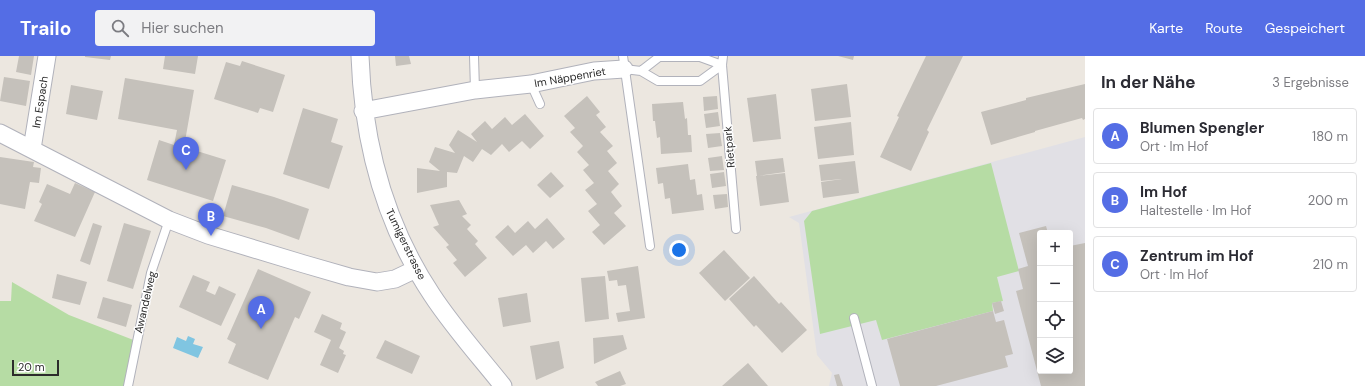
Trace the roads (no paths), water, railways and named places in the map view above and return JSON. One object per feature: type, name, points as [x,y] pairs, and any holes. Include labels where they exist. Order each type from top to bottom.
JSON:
[{"type":"street","name":"Im Espach","points":[[32,149],[47,56]]},
{"type":"street","name":"Tumigerstrasse","points":[[360,56],[363,111],[374,165],[386,203],[398,232],[416,269],[441,308],[503,386]]},
{"type":"street","name":"Im Näppenriet","points":[[363,111],[474,90],[531,84],[594,71],[623,62]]},
{"type":"street","points":[[0,133],[169,220],[208,235],[349,277],[377,282],[395,279],[416,269]]},
{"type":"lane","points":[[474,56],[474,90]]},
{"type":"lane","points":[[641,71],[659,57],[700,57],[722,60]]},
{"type":"lane","points":[[623,62],[658,81],[700,81],[722,60]]},
{"type":"lane","name":"Rietpark","points":[[722,60],[736,229]]},
{"type":"lane","points":[[623,62],[650,246]]},
{"type":"lane","points":[[531,84],[540,104]]},
{"type":"lane","name":"Awandelweg","points":[[128,386],[151,273],[169,220]]},
{"type":"lane","points":[[854,318],[872,386]]},
{"type":"water","points":[[188,336],[195,339],[193,344],[203,347],[198,358],[173,348],[177,337],[186,341]]},
{"type":"place","name":"Zentrum im Hof","points":[[186,170]]},
{"type":"place","name":"Im Hof","points":[[211,236]]},
{"type":"place","name":"Blumen Spengler","points":[[261,329]]}]
